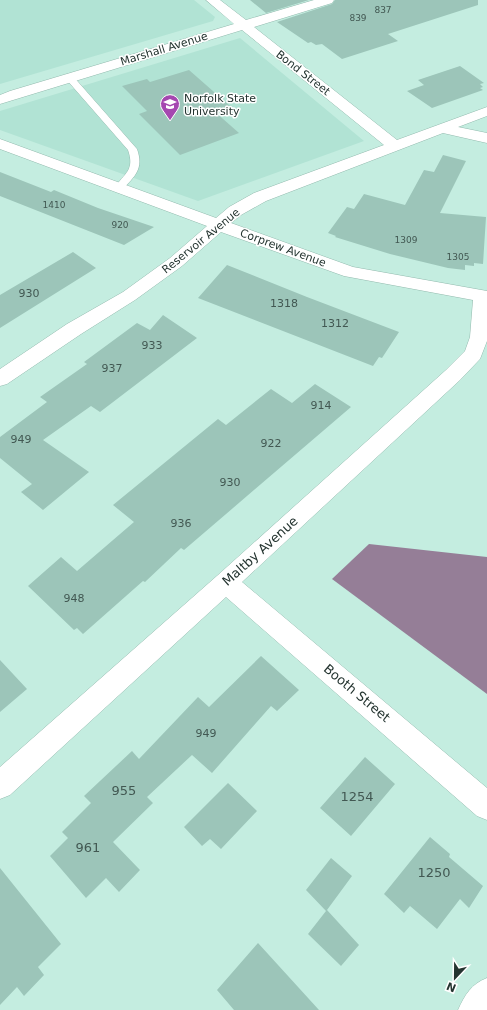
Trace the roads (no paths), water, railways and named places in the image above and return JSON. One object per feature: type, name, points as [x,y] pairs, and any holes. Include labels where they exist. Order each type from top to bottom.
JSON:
[{"type":"street","name":"Bond Street","points":[[212,0],[394,146]]},
{"type":"street","name":"Marshall Avenue","points":[[0,100],[69,77],[328,0]]},
{"type":"street","name":"Reservoir Avenue","points":[[0,379],[74,329],[129,296],[176,262],[235,211],[260,197],[487,112]]},
{"type":"street","points":[[441,128],[487,138]]},
{"type":"street","name":"Corprew Avenue","points":[[0,144],[219,226],[350,272],[484,297]]},
{"type":"street","name":"Maltby Avenue","points":[[0,785],[453,375],[473,354],[479,337],[484,297]]},
{"type":"street","name":"Booth Street","points":[[226,582],[426,752],[487,806]]},
{"type":"street","points":[[474,1010],[487,992]]},
{"type":"lane","points":[[69,77],[132,150],[137,159],[135,168],[119,188]]},
{"type":"place","name":"Norfolk State University","points":[[170,121]]}]
